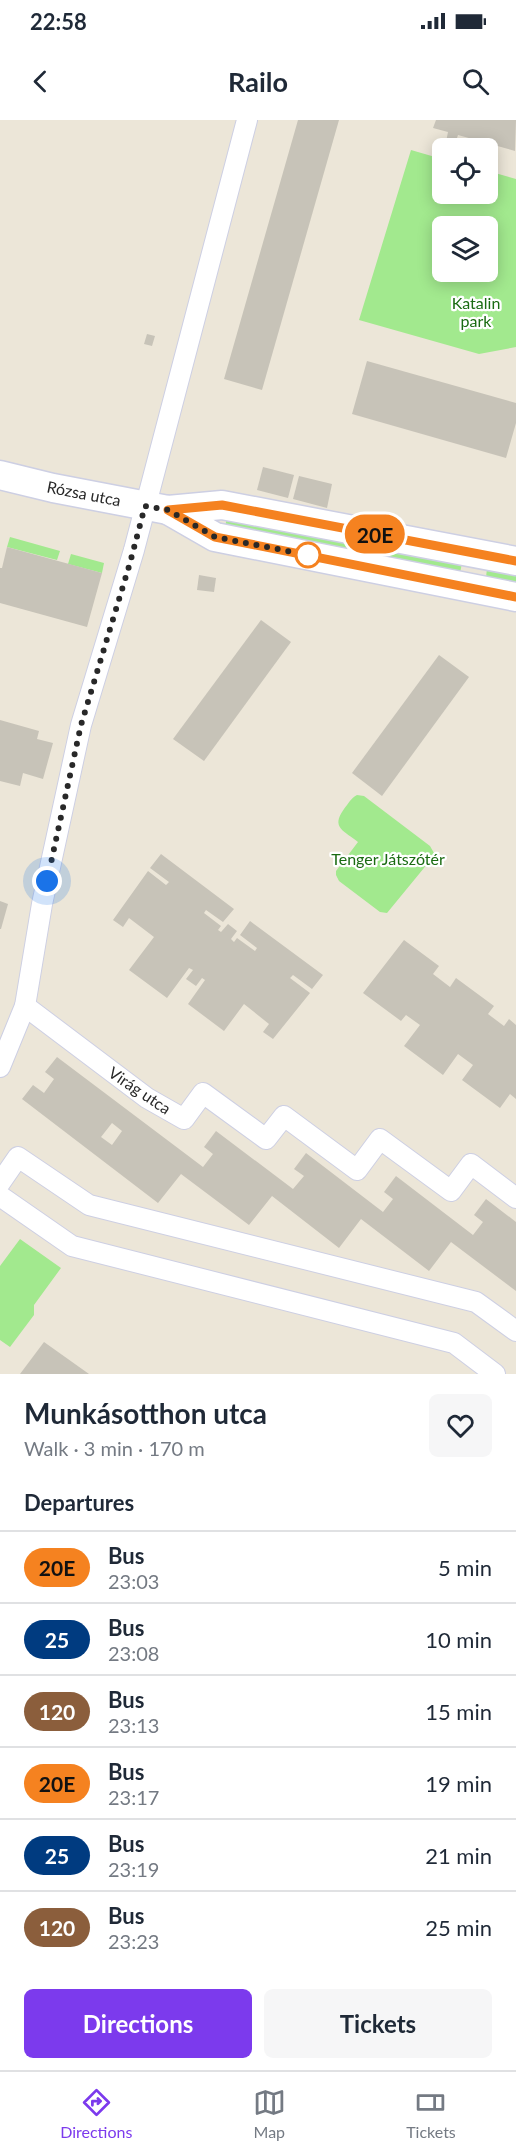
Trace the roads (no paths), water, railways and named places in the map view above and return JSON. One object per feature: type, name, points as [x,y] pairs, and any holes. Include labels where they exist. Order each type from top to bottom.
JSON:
[{"type":"street","points":[[0,1067],[25,1006],[42,904],[81,725],[130,563],[156,508],[247,120]]},
{"type":"street","name":"Rózsa utca","points":[[0,475],[156,508],[215,537],[516,597]]},
{"type":"street","name":"Rózsa utca","points":[[156,508],[222,505],[516,561]]},
{"type":"street","name":"Virág utca","points":[[25,1006],[147,1098],[184,1119],[203,1093],[266,1139],[284,1116],[357,1170],[380,1139],[451,1191],[471,1164],[516,1198]]},
{"type":"street","points":[[0,1183],[18,1157],[89,1205],[476,1302],[516,1331]]},
{"type":"street","points":[[0,1196],[72,1246],[454,1343],[495,1374]]},
{"type":"park label","name":"Katalin park","points":[[476,311]]},
{"type":"park label","name":"Tenger Játszótér","points":[[388,858]]}]
